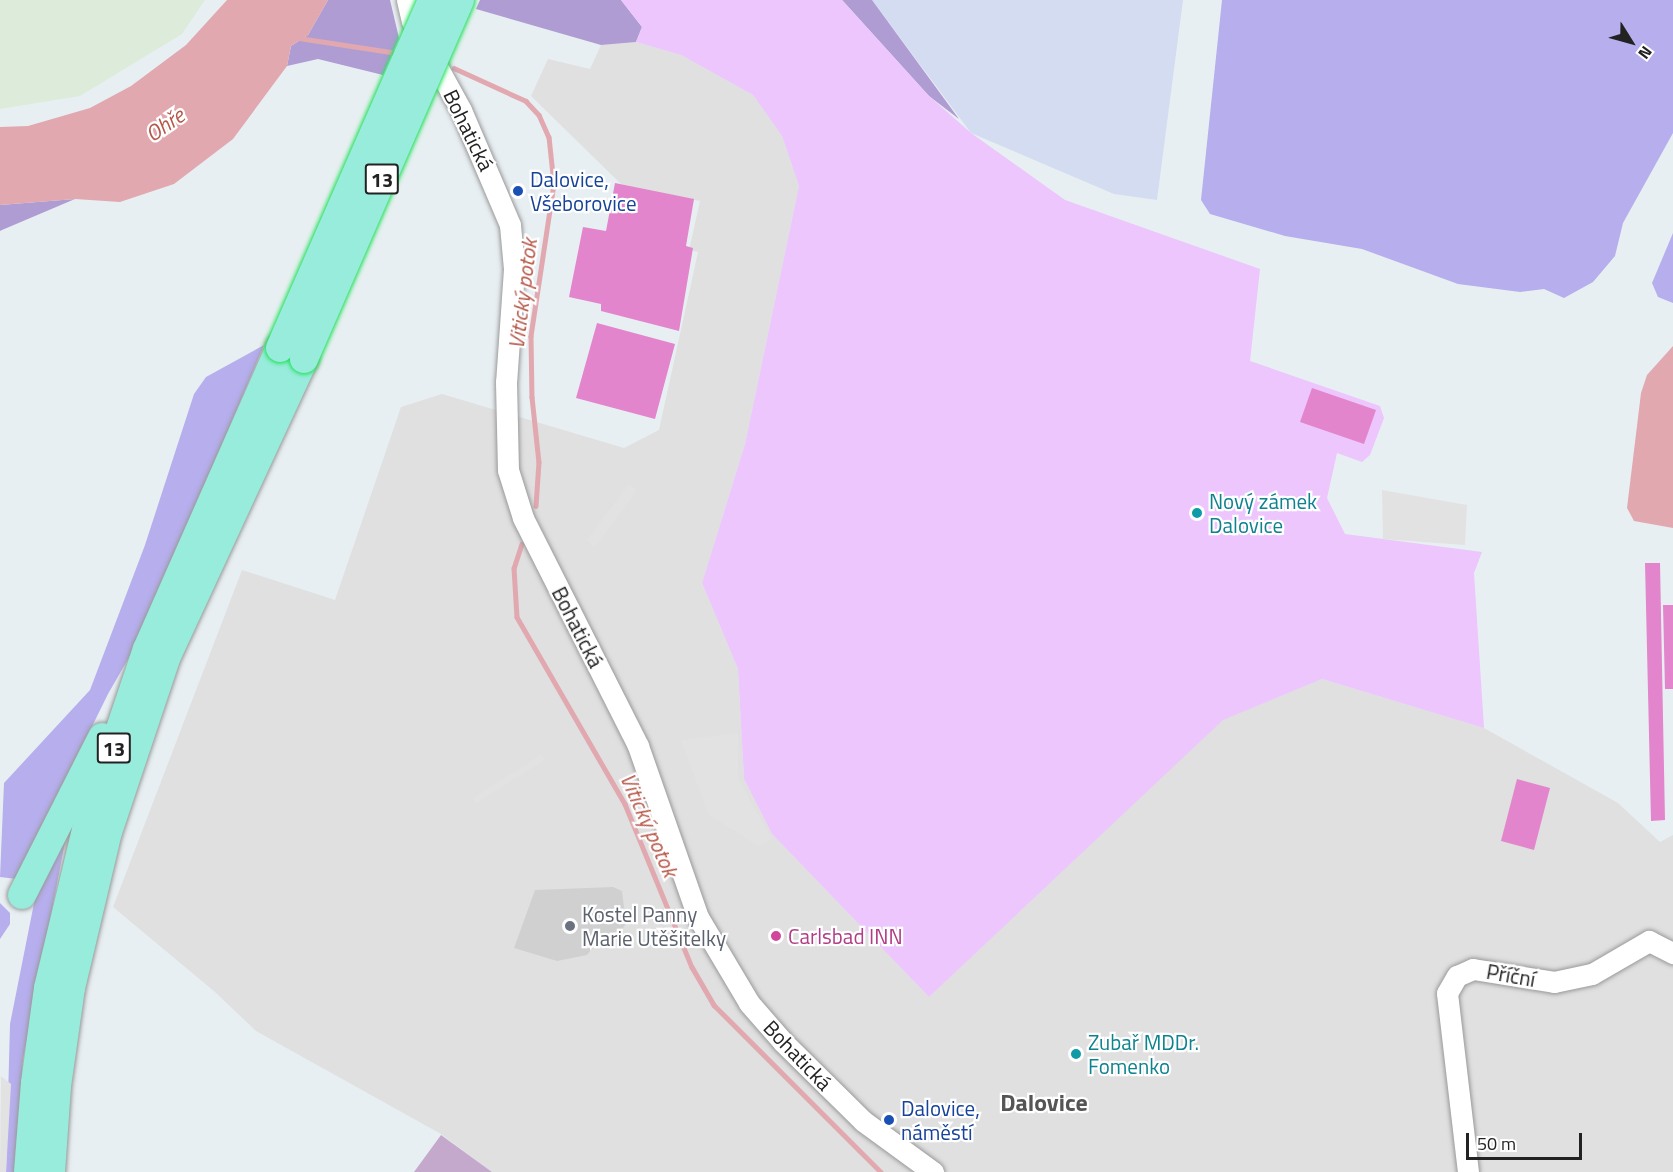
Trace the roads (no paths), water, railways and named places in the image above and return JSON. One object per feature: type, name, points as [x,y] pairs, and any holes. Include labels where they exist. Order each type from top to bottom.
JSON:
[{"type":"highway","name":"13","points":[[51,1172],[57,1086],[71,988],[108,832],[167,656],[292,353],[432,0]]},
{"type":"highway","name":"13","points":[[28,1172],[35,1083],[48,988],[68,898],[147,650],[460,0]]},
{"type":"highway","points":[[22,895],[147,650]]},
{"type":"street","name":"Bohatická","points":[[407,0],[412,21],[461,110],[510,225],[514,269],[506,382],[508,470],[524,518],[638,746],[698,917],[749,1003],[783,1042],[863,1121],[933,1172]]},
{"type":"street","name":"Příční","points":[[1468,1172],[1447,993],[1456,976],[1473,969],[1554,982],[1592,974],[1649,940],[1673,952]]},
{"type":"water","name":"Ohře","points":[[227,0],[328,0],[308,35],[291,46],[287,66],[233,139],[174,184],[120,202],[75,199],[0,205],[0,127],[28,126],[90,108],[131,86],[186,45]]},
{"type":"water","points":[[1673,346],[1673,528],[1634,521],[1627,508],[1641,393],[1647,375]]},
{"type":"waterway","name":"Vitický potok","points":[[299,38],[397,53]]},
{"type":"waterway","name":"Vitický potok","points":[[454,68],[526,101],[539,115],[549,137],[554,184],[531,336],[532,397],[539,462],[536,506]]},
{"type":"waterway","name":"Vitický potok","points":[[522,544],[514,568],[517,617],[625,804],[692,967],[714,1005],[881,1172]]},
{"type":"place","name":"Dalovice, Všeborovice","points":[[518,191]]},
{"type":"place","name":"Nový zámek Dalovice","points":[[1197,513]]},
{"type":"place","name":"Kostel Panny Marie Utěšitelky","points":[[570,926]]},
{"type":"place","name":"Carlsbad INN","points":[[776,936]]},
{"type":"place","name":"Zubař MDDr. Fomenko","points":[[1076,1054]]},
{"type":"place","name":"Dalovice, náměstí","points":[[889,1120]]},
{"type":"district","name":"Dalovice","points":[[1044,1103]]}]
